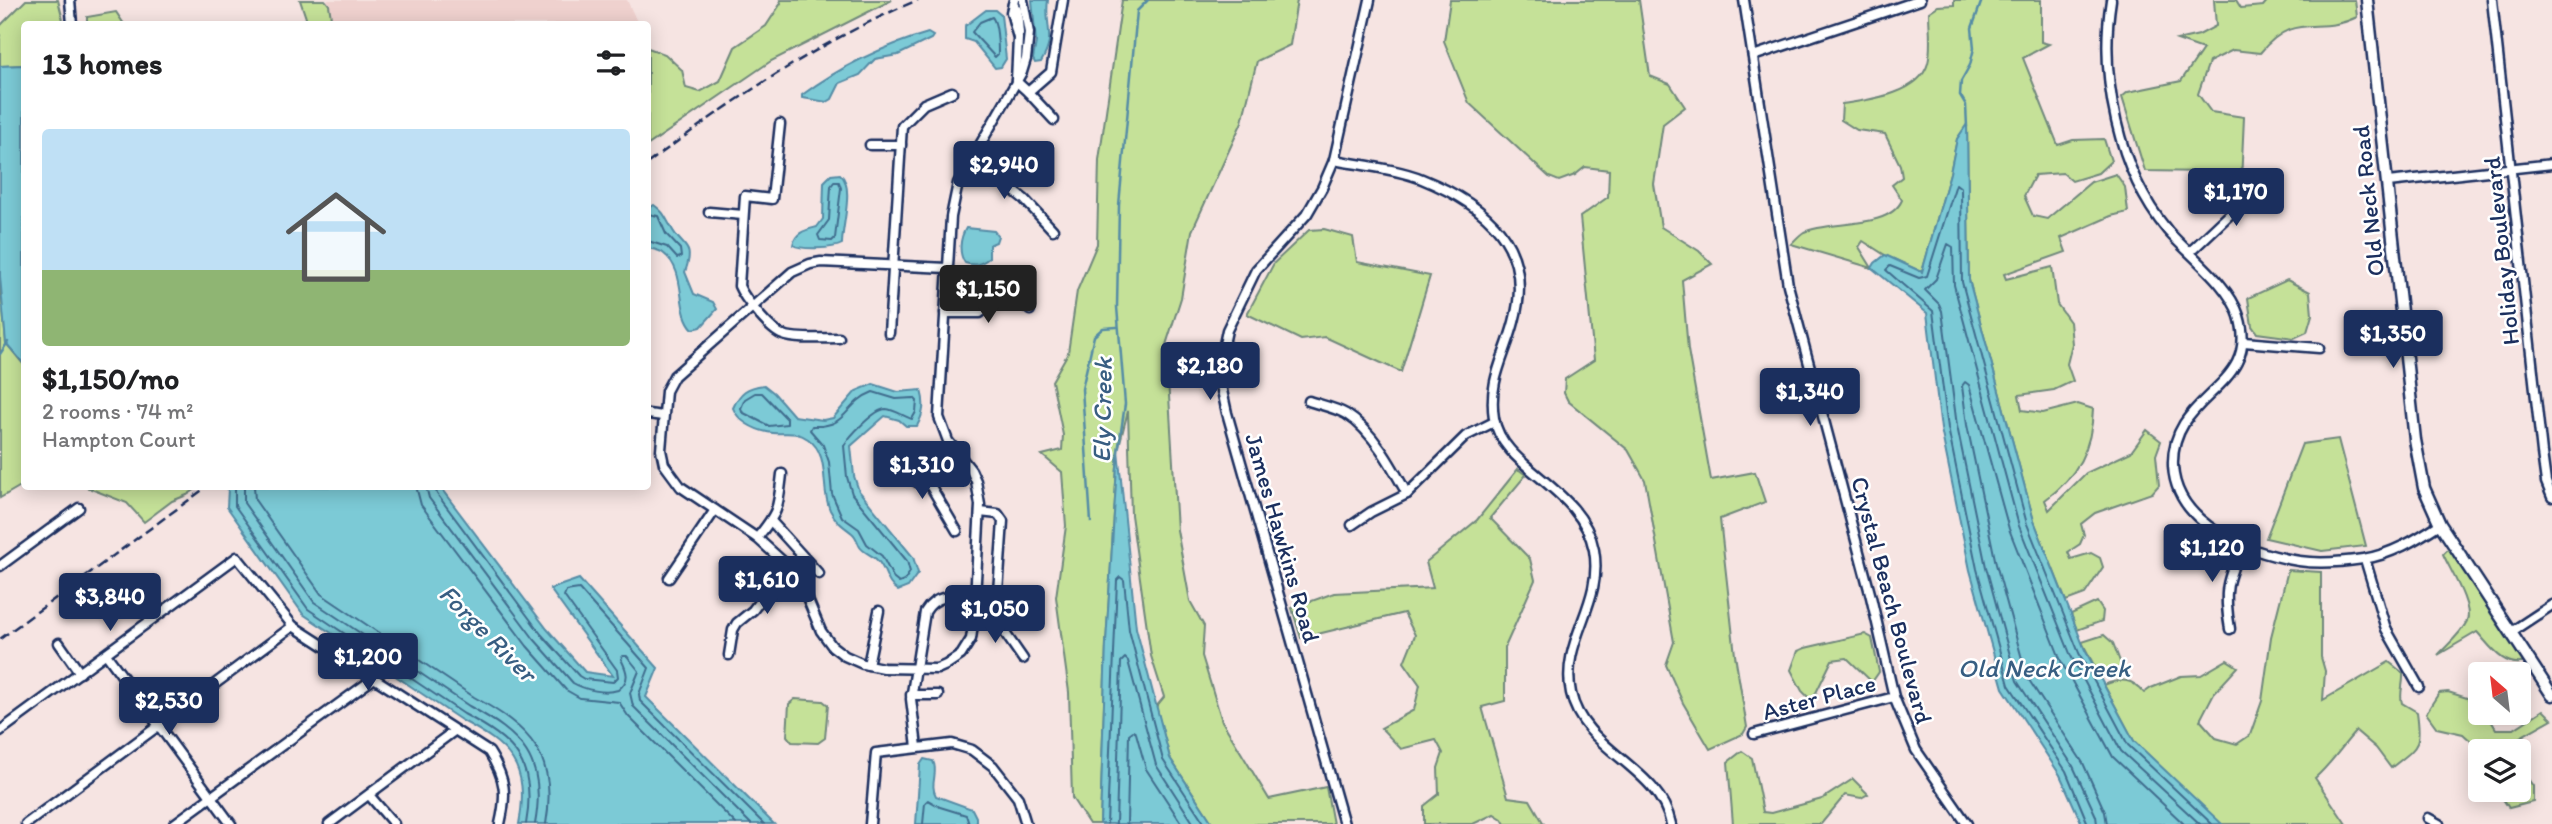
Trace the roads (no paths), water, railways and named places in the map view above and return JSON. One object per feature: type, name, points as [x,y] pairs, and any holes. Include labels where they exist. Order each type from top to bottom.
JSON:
[{"type":"street","points":[[70,0],[72,21]]},
{"type":"street","points":[[947,268],[821,262],[810,264],[792,272],[674,376],[666,391],[661,450],[664,464],[681,487],[757,538],[789,567],[803,588],[821,631],[832,646],[845,656],[868,665],[916,670],[946,665],[961,655],[971,639],[980,512],[976,481],[971,470],[948,441],[939,417],[947,268],[954,194],[958,183],[1026,59],[1028,38],[1023,0]]},
{"type":"street","points":[[1028,92],[1051,72],[1063,0]]},
{"type":"street","name":"James Hawkins Road","points":[[1344,824],[1221,386],[1221,359],[1227,330],[1256,270],[1307,214],[1334,160],[1370,0]]},
{"type":"street","name":"Crystal Beach Boulevard","points":[[1744,0],[1788,285],[1871,597],[1894,697],[1916,750],[1967,824]]},
{"type":"street","points":[[1753,56],[1920,0]]},
{"type":"street","points":[[2111,0],[2107,68],[2113,110],[2122,142],[2150,204],[2168,230],[2233,302],[2239,314],[2244,342],[2238,361],[2226,381],[2203,399],[2185,421],[2176,443],[2173,467],[2182,496],[2193,513],[2242,545],[2302,562],[2365,559],[2403,545],[2440,524]]},
{"type":"street","name":"Old Neck Road","points":[[2367,0],[2415,440],[2424,488],[2440,524],[2552,695]]},
{"type":"street","name":"Holiday Boulevard","points":[[2492,0],[2542,453],[2546,482],[2552,497]]},
{"type":"street","points":[[1013,2],[1017,10],[1016,81]]},
{"type":"street","points":[[1018,38],[1028,38]]},
{"type":"street","points":[[1016,81],[1054,120]]},
{"type":"street","points":[[889,332],[902,126],[924,104],[951,92]]},
{"type":"street","points":[[780,124],[772,199],[745,197],[739,286],[743,297],[783,336],[839,338]]},
{"type":"street","points":[[870,145],[901,145]]},
{"type":"street","points":[[974,156],[1024,199],[1053,230]]},
{"type":"street","points":[[1334,160],[1420,178],[1477,207],[1500,230],[1516,265],[1518,302],[1514,324],[1493,380],[1494,422],[1515,456],[1565,498],[1587,528],[1594,550],[1593,595],[1572,646],[1569,676],[1571,694],[1578,716],[1595,736],[1649,783],[1661,797],[1671,824]]},
{"type":"street","points":[[2388,182],[2552,164]]},
{"type":"street","points":[[2190,252],[2263,183]]},
{"type":"street","points":[[709,212],[743,215]]},
{"type":"street","points":[[945,313],[980,313],[1003,293],[1014,295],[1030,310]]},
{"type":"street","points":[[2244,342],[2319,348]]},
{"type":"street","points":[[1309,401],[1344,413],[1359,424],[1407,494]]},
{"type":"street","points":[[651,414],[663,416]]},
{"type":"street","points":[[1352,525],[1407,494],[1466,436],[1494,422]]},
{"type":"street","points":[[899,464],[916,482],[930,485],[962,460]]},
{"type":"street","points":[[757,538],[779,506],[782,474]]},
{"type":"street","points":[[930,485],[957,531]]},
{"type":"street","points":[[0,566],[79,508]]},
{"type":"street","points":[[668,578],[715,510]]},
{"type":"street","points":[[980,512],[998,514],[1003,521],[996,620],[1023,659]]},
{"type":"street","points":[[771,521],[819,574]]},
{"type":"street","points":[[2230,629],[2225,600],[2227,583],[2242,545]]},
{"type":"street","points":[[0,731],[237,557],[293,626],[489,752],[499,769],[506,793],[500,824]]},
{"type":"street","points":[[2365,559],[2386,629],[2419,687]]},
{"type":"street","points":[[729,654],[733,629],[737,623],[752,610],[789,567]]},
{"type":"street","points":[[917,747],[911,695],[925,612],[930,604],[940,598],[975,597]]},
{"type":"street","points":[[2511,632],[2552,606]]},
{"type":"street","points":[[868,665],[879,611]]},
{"type":"street","points":[[974,618],[996,620]]},
{"type":"street","points":[[26,824],[293,626]]},
{"type":"street","points":[[59,643],[80,673]]},
{"type":"street","points":[[106,654],[231,824]]},
{"type":"street","points":[[174,824],[373,679]]},
{"type":"street","points":[[911,695],[938,695]]},
{"type":"street","name":"Aster Place","points":[[1754,734],[1894,697]]},
{"type":"street","points":[[329,824],[454,731]]},
{"type":"street","points":[[870,824],[876,753],[952,744],[972,750],[993,766],[1018,798],[1026,824]]},
{"type":"street","points":[[369,795],[394,824]]},
{"type":"street","points":[[2428,818],[2439,824]]},
{"type":"water","points":[[1032,0],[1048,0],[1048,45],[1041,62],[1035,63],[1033,59],[1036,42]]},
{"type":"water","points":[[986,10],[995,10],[1001,15],[1006,59],[1001,67],[995,68],[974,42],[965,39],[965,26]]},
{"type":"water","points":[[928,33],[933,36],[931,39],[898,55],[875,59],[860,75],[840,83],[832,99],[827,102],[802,98],[802,95],[831,75],[862,58]]},
{"type":"water","points":[[21,65],[21,360],[6,343],[0,276],[0,66]]},
{"type":"water","name":"Old Neck Creek","points":[[1967,124],[1969,280],[2034,521],[2085,650],[2134,741],[2222,824],[2082,824],[2060,775],[2003,688],[1970,570],[1941,429],[1927,313],[1872,268],[1885,255],[1922,272],[1957,139]]},
{"type":"water","points":[[840,174],[847,187],[842,244],[817,248],[793,245],[799,234],[817,227],[823,219],[824,182],[831,175]]},
{"type":"water","points":[[654,205],[662,212],[686,246],[689,256],[685,272],[694,294],[713,302],[717,309],[701,327],[693,329],[688,321],[679,280],[671,261],[662,252],[651,249],[651,207]]},
{"type":"water","points":[[966,228],[994,231],[998,236],[996,242],[989,245],[989,258],[975,265],[965,263],[961,255],[962,236]]},
{"type":"water","points":[[873,384],[898,392],[921,390],[923,400],[917,426],[906,426],[899,420],[885,416],[851,446],[854,476],[859,491],[913,557],[918,573],[908,587],[898,591],[875,558],[862,549],[854,535],[832,514],[827,501],[820,454],[815,446],[798,434],[772,433],[751,427],[738,417],[733,408],[745,391],[764,385],[794,416],[823,420],[833,418],[856,391]]},
{"type":"water","points":[[1118,450],[1136,628],[1170,758],[1213,824],[1100,824],[1106,643]]},
{"type":"water","name":"Forge River","points":[[228,490],[442,490],[547,629],[585,672],[613,676],[550,589],[579,579],[658,668],[646,697],[774,824],[519,824],[521,786],[518,772],[504,749],[478,729],[303,614],[227,507]]},
{"type":"water","points":[[924,759],[933,761],[935,765],[933,787],[936,796],[972,809],[976,824],[916,824],[920,765]]},
{"type":"waterway","name":"Ely Creek","points":[[1118,452],[1125,404],[1117,307],[1119,205],[1137,11],[1148,0]]},
{"type":"waterway","name":"Old Neck Creek","points":[[1967,127],[1966,105],[1960,95],[1961,81],[1970,65],[1974,48],[1972,28],[1982,0]]},
{"type":"waterway","points":[[1091,522],[1082,389],[1094,336],[1103,328],[1117,327]]},
{"type":"waterway","points":[[0,354],[8,342]]},
{"type":"railway","points":[[651,161],[712,117],[811,53],[918,0]]},
{"type":"railway","points":[[0,639],[203,490]]}]
